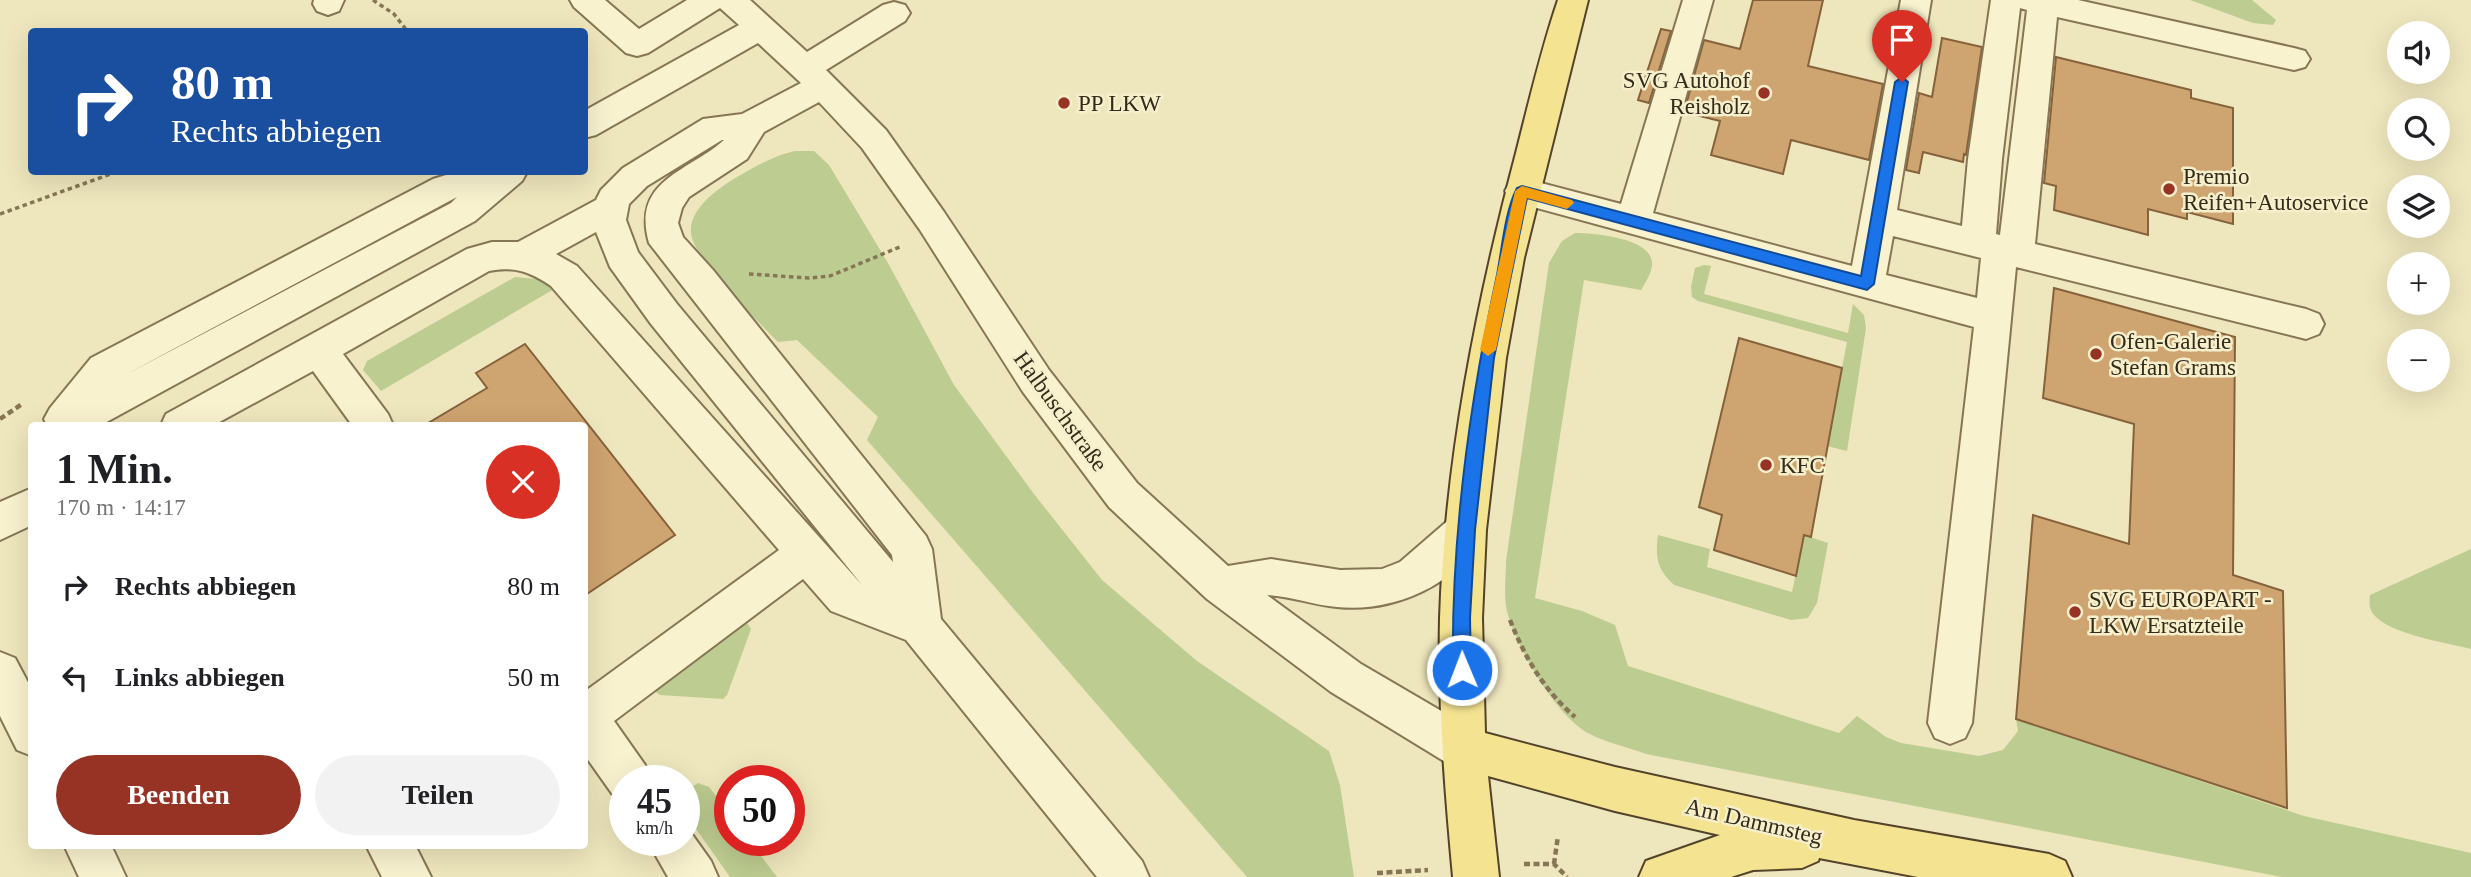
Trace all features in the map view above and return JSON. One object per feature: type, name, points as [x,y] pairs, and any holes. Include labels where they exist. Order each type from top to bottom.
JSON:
[{"type":"main road","points":[[1476,877],[1463,748],[1461,618],[1466,530],[1487,358],[1522,191],[1573,0]]},
{"type":"main road","name":"Am Dammsteg","points":[[1463,748],[1615,789],[1853,844],[2049,877]]},
{"type":"main road","points":[[1662,877],[1753,847],[1853,844]]},
{"type":"street","points":[[585,0],[637,46],[710,0]]},
{"type":"street","name":"Halbuschstraße","points":[[731,0],[874,139],[937,228],[1035,381],[1123,495],[1179,550],[1222,586],[1346,678],[1463,748]]},
{"type":"street","points":[[1633,221],[1698,0]]},
{"type":"street","points":[[1867,284],[1916,0]]},
{"type":"street","points":[[1950,723],[1998,248],[2006,0]]},
{"type":"street","points":[[1998,248],[2037,1],[2294,59]]},
{"type":"street","points":[[894,13],[751,126],[735,150],[677,188],[665,206],[662,223],[667,243],[912,548],[921,626]]},
{"type":"street","points":[[588,124],[759,28]]},
{"type":"street","points":[[751,126],[715,128],[622,187],[609,209],[609,220],[622,257],[664,314],[1126,877]]},
{"type":"street","points":[[60,422],[104,369],[445,188],[485,175]]},
{"type":"street","points":[[73,422],[463,212],[506,175]]},
{"type":"street","points":[[1522,191],[1992,317]]},
{"type":"street","points":[[524,255],[609,209]]},
{"type":"street","points":[[1878,219],[2306,324]]},
{"type":"street","points":[[186,422],[481,258],[502,253],[524,255],[564,276],[846,598],[921,626]]},
{"type":"street","points":[[319,350],[372,422]]},
{"type":"street","points":[[0,522],[28,507]]},
{"type":"street","points":[[1222,586],[1265,577],[1314,586],[1378,590],[1408,580],[1435,563],[1466,530]]},
{"type":"street","points":[[588,714],[806,553]]},
{"type":"street","points":[[0,673],[28,727]]},
{"type":"street","points":[[588,720],[619,765]]},
{"type":"street","points":[[89,849],[103,877]]},
{"type":"street","points":[[391,849],[408,877]]},
{"type":"street","points":[[681,856],[695,877]]},
{"type":"path","points":[[373,0],[394,14],[405,28]]},
{"type":"path","points":[[0,214],[108,175]]},
{"type":"path","points":[[699,280],[713,272],[810,278],[831,276],[937,228]]},
{"type":"path","points":[[1510,616],[1522,649],[1539,677],[1554,700],[1575,717]]},
{"type":"path","points":[[1554,864],[1558,836]]},
{"type":"path","points":[[1531,864],[1554,864],[1567,877]]},
{"type":"green space","points":[[2190,0],[2252,0],[2276,20],[2273,25],[2253,23]]},
{"type":"green space","points":[[795,151],[814,151],[829,165],[888,263],[954,385],[1034,494],[1102,580],[1197,661],[1329,751],[1340,785],[1354,877],[1247,877],[867,440],[878,417],[797,340],[778,342],[714,273],[694,244],[691,233],[691,225],[699,209],[732,180],[770,159]]},
{"type":"green space","points":[[1575,233],[1608,236],[1633,243],[1650,255],[1652,267],[1641,290],[1584,280],[1535,598],[1582,611],[1615,625],[1628,666],[1839,733],[1857,716],[1886,737],[1901,743],[1979,756],[2003,750],[2018,731],[2016,719],[2304,816],[2471,853],[2471,877],[2282,877],[1646,754],[1597,737],[1577,726],[1552,698],[1520,646],[1508,615],[1505,588],[1506,561],[1549,263],[1562,241]]},
{"type":"green space","points":[[1711,266],[1704,294],[1848,333],[1853,304],[1864,315],[1866,328],[1847,451],[1827,446],[1847,342],[1698,301],[1692,297],[1691,287],[1695,268]]},
{"type":"green space","points":[[515,277],[547,280],[554,289],[381,391],[363,370],[367,361]]},
{"type":"green space","points":[[1658,535],[1710,549],[1707,567],[1792,592],[1804,535],[1828,543],[1817,603],[1808,618],[1791,620],[1674,585],[1658,563]]},
{"type":"green space","points":[[2471,549],[2471,649],[2406,633],[2393,628],[2373,614],[2370,595]]},
{"type":"green space","points":[[741,623],[747,623],[751,629],[727,695],[723,699],[660,695],[652,689]]},
{"type":"green space","points":[[700,784],[709,787],[714,793],[714,854],[700,835]]},
{"type":"green space","points":[[715,856],[761,856],[777,877],[730,877]]},
{"type":"building","points":[[1753,0],[1823,0],[1808,66],[1883,84],[1869,160],[1791,140],[1783,174],[1711,155],[1720,121],[1684,112],[1704,40],[1740,49]]},
{"type":"building","points":[[1661,29],[1671,31],[1649,103],[1638,100]]},
{"type":"building","points":[[1942,38],[1982,47],[1966,155],[1964,154],[1963,162],[1923,152],[1919,173],[1906,170],[1919,93],[1932,97]]},
{"type":"building","points":[[2056,57],[2191,90],[2191,98],[2233,108],[2233,224],[2187,212],[2187,219],[2148,209],[2148,235],[2054,210],[2056,186],[2044,183]]},
{"type":"building","points":[[2054,288],[2235,337],[2233,575],[2283,591],[2287,808],[2016,719],[2033,515],[2129,544],[2134,424],[2043,398]]},
{"type":"building","points":[[1739,338],[1842,368],[1811,537],[1804,535],[1796,576],[1714,550],[1722,515],[1699,507]]},
{"type":"building","points":[[525,344],[586,422],[430,422],[487,388],[476,373]]},
{"type":"building","points":[[588,424],[675,535],[588,593]]},
{"type":"slow traffic","points":[[1488,350],[1522,191],[1567,203]]},
{"type":"place","name":"SVG Autohof Reisholz","points":[[1764,93]]},
{"type":"place","name":"PP LKW","points":[[1064,103]]},
{"type":"place","name":"Premio Reifen+Autoservice","points":[[2169,189]]},
{"type":"place","name":"Ofen-Galerie Stefan Grams","points":[[2096,354]]},
{"type":"place","name":"KFC","points":[[1766,465]]},
{"type":"place","name":"SVG EUROPART - LKW Ersatzteile","points":[[2075,612]]},
{"type":"route","points":[[1462,670],[1461,618],[1466,530],[1487,358],[1522,191],[1867,284],[1902,82]]}]
